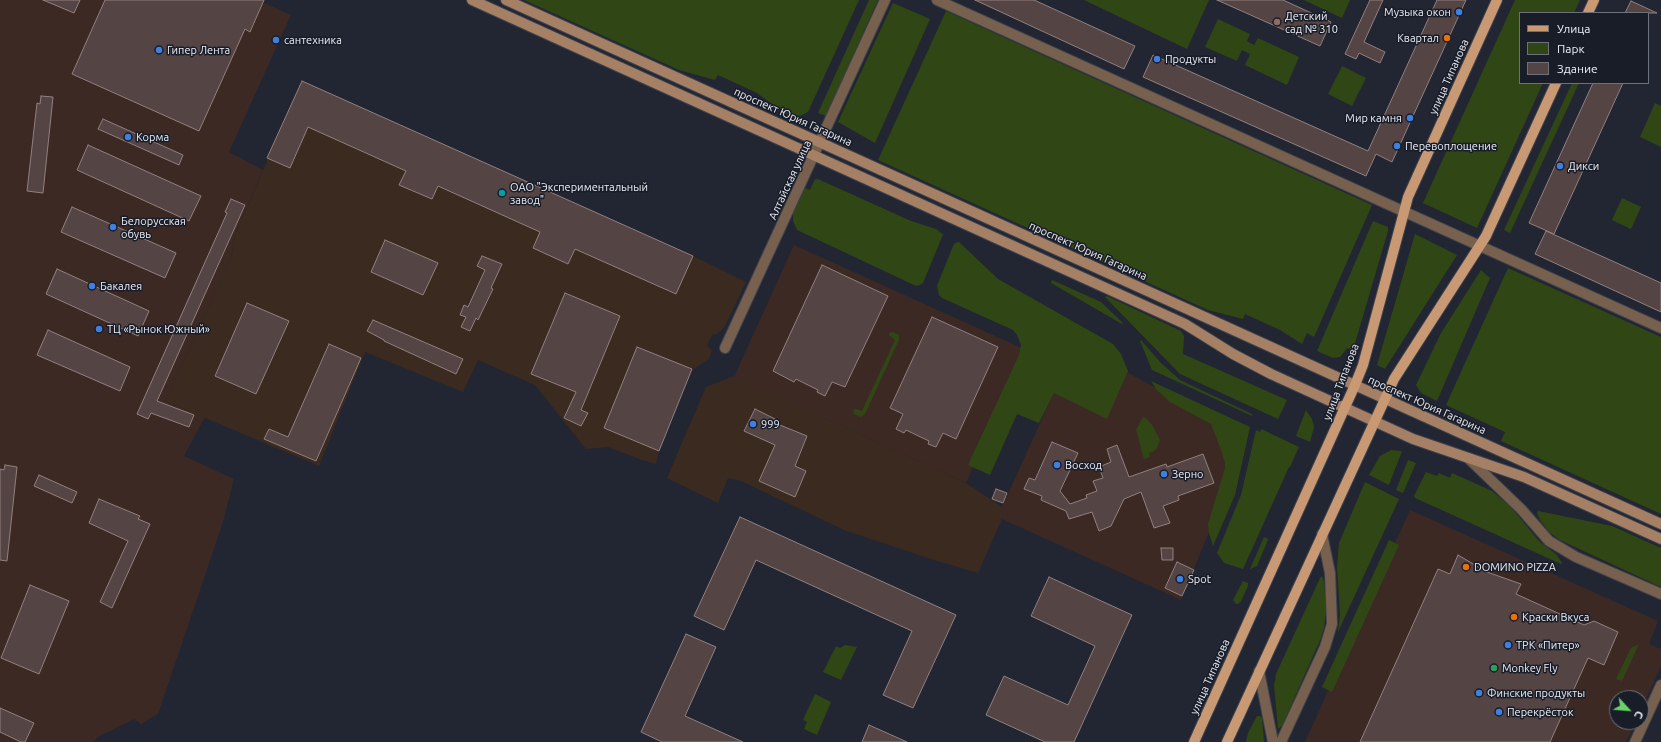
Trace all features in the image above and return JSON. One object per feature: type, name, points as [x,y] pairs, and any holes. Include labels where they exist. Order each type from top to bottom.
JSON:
[{"type":"main road","points":[[472,0],[1185,324],[1232,354],[1271,374],[1374,421],[1413,438],[1524,477],[1661,538]]},
{"type":"main road","name":"проспект Юрия Гагарина","points":[[506,0],[1661,524]]},
{"type":"main road","name":"улица Типанова","points":[[1194,742],[1346,408],[1363,365],[1408,196],[1497,0]]},
{"type":"main road","points":[[1588,12],[1594,0]]},
{"type":"main road","points":[[1227,742],[1394,379],[1486,236],[1556,84]]},
{"type":"street","name":"Алтайская улица","points":[[725,348],[885,0]]},
{"type":"street","points":[[937,0],[1479,247],[1661,328]]},
{"type":"street","points":[[1468,458],[1521,509],[1550,541],[1576,557],[1661,594]]},
{"type":"street","points":[[1281,742],[1325,647],[1332,624],[1330,573],[1322,534]]},
{"type":"street","points":[[1259,672],[1273,742]]},
{"type":"street","points":[[1635,742],[1661,685]]},
{"type":"shaded area","name":"ТЦ «Рынок Южный»","points":[[0,0],[257,0],[291,15],[229,152],[263,170],[235,235],[231,258],[165,401],[205,417],[184,456],[234,479],[223,522],[158,714],[141,724],[134,719],[98,737],[93,742],[0,742]]},
{"type":"shaded area","points":[[302,81],[693,256],[746,282],[724,328],[717,334],[712,335],[707,346],[712,350],[709,359],[692,370],[659,450],[656,464],[608,447],[586,449],[535,385],[478,360],[463,392],[365,352],[319,466],[165,401],[231,258],[235,235]]},
{"type":"shaded area","points":[[794,245],[1026,350],[966,483],[734,377]]},
{"type":"shaded area","points":[[1076,344],[1214,420],[1233,464],[1223,498],[1181,600],[1002,519],[1002,507]]},
{"type":"shaded area","points":[[734,376],[966,483],[1002,507],[1002,519],[978,573],[844,530],[741,481],[728,478],[718,503],[667,478],[706,387]]},
{"type":"shaded area","name":"ТРК «Питер»","points":[[1410,510],[1658,621],[1649,644],[1661,649],[1661,666],[1649,692],[1649,690],[1609,690],[1609,730],[1632,730],[1626,742],[1305,742]]},
{"type":"green space","points":[[524,0],[859,0],[808,112],[796,118],[783,112],[757,93],[718,75],[715,80],[679,70]]},
{"type":"green space","points":[[869,0],[878,0],[826,116],[818,113]]},
{"type":"green space","points":[[1084,0],[1209,0],[1187,49]]},
{"type":"green space","points":[[1304,0],[1350,0],[1342,18]]},
{"type":"green space","points":[[1515,0],[1580,0],[1574,12],[1519,12],[1519,84],[1543,84],[1477,228],[1423,203]]},
{"type":"green space","points":[[893,3],[930,19],[875,143],[838,122]]},
{"type":"green space","points":[[946,11],[1372,205],[1314,337],[1307,333],[1302,344],[1280,330],[1245,314],[1243,319],[1208,310],[878,160]]},
{"type":"green space","points":[[1218,19],[1250,34],[1247,41],[1254,45],[1258,38],[1299,57],[1287,85],[1245,65],[1250,54],[1242,50],[1237,61],[1205,47]]},
{"type":"green space","points":[[1342,66],[1366,78],[1352,106],[1328,94]]},
{"type":"green space","points":[[1572,84],[1579,84],[1510,233],[1504,230]]},
{"type":"green space","points":[[1655,103],[1661,106],[1661,147],[1640,137]]},
{"type":"green space","points":[[815,179],[818,179],[911,221],[936,229],[941,233],[943,235],[923,283],[918,286],[914,285],[797,230],[793,221],[793,213],[805,188],[810,190]]},
{"type":"green space","points":[[1622,198],[1641,207],[1631,229],[1612,220]]},
{"type":"green space","points":[[1373,221],[1388,227],[1388,231],[1353,350],[1347,348],[1340,357],[1333,358],[1317,351]]},
{"type":"green space","points":[[1415,234],[1457,255],[1385,369],[1377,365]]},
{"type":"green space","points":[[959,242],[998,279],[1113,344],[1121,354],[1128,371],[1107,419],[1054,393],[1039,423],[1017,414],[990,475],[968,465],[1019,355],[1021,345],[1013,330],[942,298],[939,295],[937,286],[953,246],[955,243]]},
{"type":"green space","points":[[1508,268],[1661,337],[1661,514],[1501,441],[1505,432],[1446,405]]},
{"type":"green space","points":[[1481,270],[1490,278],[1437,401],[1421,393],[1416,385],[1441,333]]},
{"type":"green space","points":[[1052,280],[1101,302],[1123,323],[1122,324],[1051,283]]},
{"type":"green space","points":[[1107,296],[1181,331],[1184,336],[1183,354],[1287,400],[1278,419],[1180,374],[1105,297]]},
{"type":"green space","points":[[893,332],[899,335],[899,340],[865,414],[861,417],[854,414],[853,410],[856,409],[862,411],[895,340],[889,335],[889,333]]},
{"type":"green space","points":[[1141,340],[1160,362],[1180,380],[1252,414],[1252,416],[1152,370],[1140,341]]},
{"type":"green space","points":[[1151,381],[1250,427],[1235,495],[1213,546],[1208,524],[1225,468],[1221,450],[1211,424],[1170,402],[1156,389]]},
{"type":"green space","points":[[1306,410],[1312,419],[1314,427],[1310,442],[1296,436]]},
{"type":"green space","points":[[1143,417],[1146,418],[1152,425],[1160,440],[1157,448],[1149,453],[1150,457],[1144,459],[1136,430]]},
{"type":"green space","points":[[1261,429],[1299,447],[1243,569],[1224,563],[1217,553],[1241,495],[1256,430],[1260,432]]},
{"type":"green space","points":[[1391,450],[1402,451],[1389,485],[1369,475],[1380,456]]},
{"type":"green space","points":[[1408,460],[1416,463],[1403,493],[1396,490]]},
{"type":"green space","points":[[1426,472],[1437,476],[1439,473],[1450,478],[1452,473],[1492,491],[1511,507],[1539,541],[1557,555],[1562,563],[1561,564],[1415,498],[1414,496]]},
{"type":"green space","points":[[1365,482],[1399,499],[1338,632],[1340,615],[1337,567],[1339,543]]},
{"type":"green space","points":[[1538,511],[1612,526],[1661,548],[1661,587],[1560,540],[1549,532],[1540,520],[1537,513]]},
{"type":"green space","points":[[1264,537],[1268,539],[1257,566],[1250,569]]},
{"type":"green space","points":[[1389,540],[1399,545],[1332,692],[1322,687]]},
{"type":"green space","points":[[1321,576],[1324,582],[1326,609],[1324,628],[1282,726],[1278,729],[1274,685],[1276,674]]},
{"type":"green space","points":[[1243,581],[1248,583],[1248,586],[1241,601],[1236,604],[1233,600]]},
{"type":"green space","points":[[1639,644],[1622,681],[1616,679],[1631,648]]},
{"type":"green space","points":[[845,645],[857,647],[841,680],[823,672],[836,646],[840,648]]},
{"type":"green space","points":[[815,694],[831,702],[817,735],[804,729],[807,722],[803,720]]},
{"type":"green space","points":[[1257,716],[1262,718],[1264,742],[1246,742],[1248,733]]},
{"type":"building","points":[[43,0],[80,0],[74,13]]},
{"type":"building","name":"Гипер Лента","points":[[105,0],[264,0],[250,32],[245,29],[199,131],[72,74]]},
{"type":"building","points":[[975,0],[1034,0],[1135,46],[1124,69]]},
{"type":"building","points":[[1217,0],[1283,0],[1331,22],[1320,46]]},
{"type":"building","points":[[1370,0],[1383,0],[1364,42],[1385,52],[1380,63],[1359,53],[1356,59],[1345,54]]},
{"type":"building","points":[[1437,0],[1466,0],[1392,162],[1376,154],[1366,176],[1143,77],[1153,55],[1368,151]]},
{"type":"building","points":[[1631,1],[1657,13],[1649,12],[1626,12]]},
{"type":"building","name":"ОАО \"Экспериментальный завод\"","points":[[302,81],[693,256],[676,294],[575,249],[568,264],[533,248],[540,232],[438,186],[432,199],[399,185],[406,171],[308,127],[290,168],[267,158]]},
{"type":"building","points":[[1593,84],[1623,84],[1554,234],[1529,223]]},
{"type":"building","points":[[41,96],[53,97],[43,193],[27,191],[37,103],[40,104]]},
{"type":"building","points":[[103,119],[183,155],[179,165],[98,129]]},
{"type":"building","points":[[88,145],[201,196],[189,221],[77,170]]},
{"type":"building","points":[[231,199],[245,205],[157,401],[194,415],[189,427],[151,413],[148,419],[137,414],[227,213],[225,212]]},
{"type":"building","points":[[72,207],[176,253],[165,278],[61,232]]},
{"type":"building","points":[[1546,231],[1661,283],[1661,312],[1535,254]]},
{"type":"building","points":[[385,240],[438,263],[423,295],[371,272]]},
{"type":"building","points":[[482,256],[502,264],[491,288],[493,289],[478,320],[476,318],[470,331],[461,327],[466,317],[460,315],[464,305],[468,307],[485,270],[477,266]]},
{"type":"building","points":[[822,265],[888,296],[845,387],[832,382],[825,396],[817,392],[818,390],[796,379],[794,382],[773,371]]},
{"type":"building","points":[[57,269],[149,311],[138,336],[46,294]]},
{"type":"building","points":[[565,293],[620,316],[581,410],[588,413],[581,426],[564,418],[576,392],[531,374]]},
{"type":"building","points":[[247,303],[289,321],[256,394],[215,376]]},
{"type":"building","points":[[932,317],[998,347],[956,439],[943,433],[936,447],[928,444],[929,441],[906,430],[904,433],[896,429],[903,414],[890,408]]},
{"type":"building","points":[[373,320],[463,359],[456,374],[384,341],[367,331]]},
{"type":"building","points":[[48,330],[130,367],[120,391],[37,355]]},
{"type":"building","points":[[329,344],[361,358],[316,461],[264,439],[269,429],[288,437]]},
{"type":"building","points":[[637,347],[692,369],[659,451],[604,428]]},
{"type":"building","points":[[755,409],[777,420],[775,423],[807,436],[795,466],[806,471],[795,497],[759,481],[775,445],[744,431]]},
{"type":"building","points":[[1052,442],[1078,453],[1060,491],[1070,504],[1087,498],[1086,495],[1097,491],[1093,481],[1103,478],[1099,467],[1111,462],[1107,449],[1117,445],[1129,477],[1166,464],[1167,467],[1203,454],[1214,483],[1178,496],[1179,500],[1163,506],[1170,523],[1154,528],[1141,492],[1124,499],[1111,526],[1099,531],[1092,512],[1069,519],[1066,511],[1041,500],[1042,496],[1024,489],[1029,478],[1035,480]]},
{"type":"building","points":[[5,465],[17,467],[7,561],[0,560],[0,469],[4,470]]},
{"type":"building","points":[[39,475],[77,492],[72,503],[34,486]]},
{"type":"building","points":[[996,489],[1007,493],[1003,503],[992,499]]},
{"type":"building","points":[[99,499],[140,516],[138,519],[150,524],[112,608],[100,602],[128,541],[89,523]]},
{"type":"building","points":[[740,517],[956,615],[913,708],[883,695],[912,631],[756,560],[724,630],[694,616]]},
{"type":"building","points":[[1161,548],[1173,548],[1173,560],[1162,560]]},
{"type":"building","name":"ТРК «Питер»","points":[[1458,555],[1487,572],[1521,584],[1516,594],[1584,625],[1594,621],[1618,632],[1604,665],[1588,658],[1550,742],[1360,742],[1438,569],[1450,574]]},
{"type":"building","name":"Spot","points":[[1177,562],[1194,570],[1182,596],[1165,588]]},
{"type":"building","points":[[1049,577],[1132,615],[1074,742],[1045,742],[986,715],[1004,676],[1068,705],[1095,646],[1031,616]]},
{"type":"building","points":[[30,585],[69,601],[39,674],[1,658]]},
{"type":"building","points":[[686,634],[716,647],[685,716],[743,742],[662,742],[641,732]]},
{"type":"building","points":[[0,708],[34,723],[25,742],[21,742],[0,732]]},
{"type":"building","points":[[869,725],[907,742],[862,742]]},
{"type":"place","name":"Музыка окон","points":[[1459,12]]},
{"type":"place","name":"Детский сад № 310","points":[[1277,22]]},
{"type":"place","name":"Квартал","points":[[1447,38]]},
{"type":"place","name":"сантехника","points":[[276,40]]},
{"type":"place","name":"Гипер Лента","points":[[159,50]]},
{"type":"place","name":"Продукты","points":[[1157,59]]},
{"type":"place","name":"Мир камня","points":[[1410,118]]},
{"type":"place","name":"Корма","points":[[128,137]]},
{"type":"place","name":"Перевоплощение","points":[[1397,146]]},
{"type":"place","name":"Дикси","points":[[1560,166]]},
{"type":"place","name":"ОАО \"Экспериментальный завод\"","points":[[502,193]]},
{"type":"place","name":"Белорусская обувь","points":[[113,227]]},
{"type":"place","name":"Бакалея","points":[[92,286]]},
{"type":"place","name":"ТЦ «Рынок Южный»","points":[[99,329]]},
{"type":"place","name":"999","points":[[753,424]]},
{"type":"place","name":"Восход","points":[[1057,465]]},
{"type":"place","name":"Зерно","points":[[1164,474]]},
{"type":"place","name":"DOMИNO PIZZA","points":[[1466,567]]},
{"type":"place","name":"Spot","points":[[1180,579]]},
{"type":"place","name":"Краски Вкуса","points":[[1514,617]]},
{"type":"place","name":"ТРК «Питер»","points":[[1508,645]]},
{"type":"place","name":"Monkey Fly","points":[[1494,668]]},
{"type":"place","name":"Финские продукты","points":[[1479,693]]},
{"type":"place","name":"Перекрёсток","points":[[1499,712]]}]
